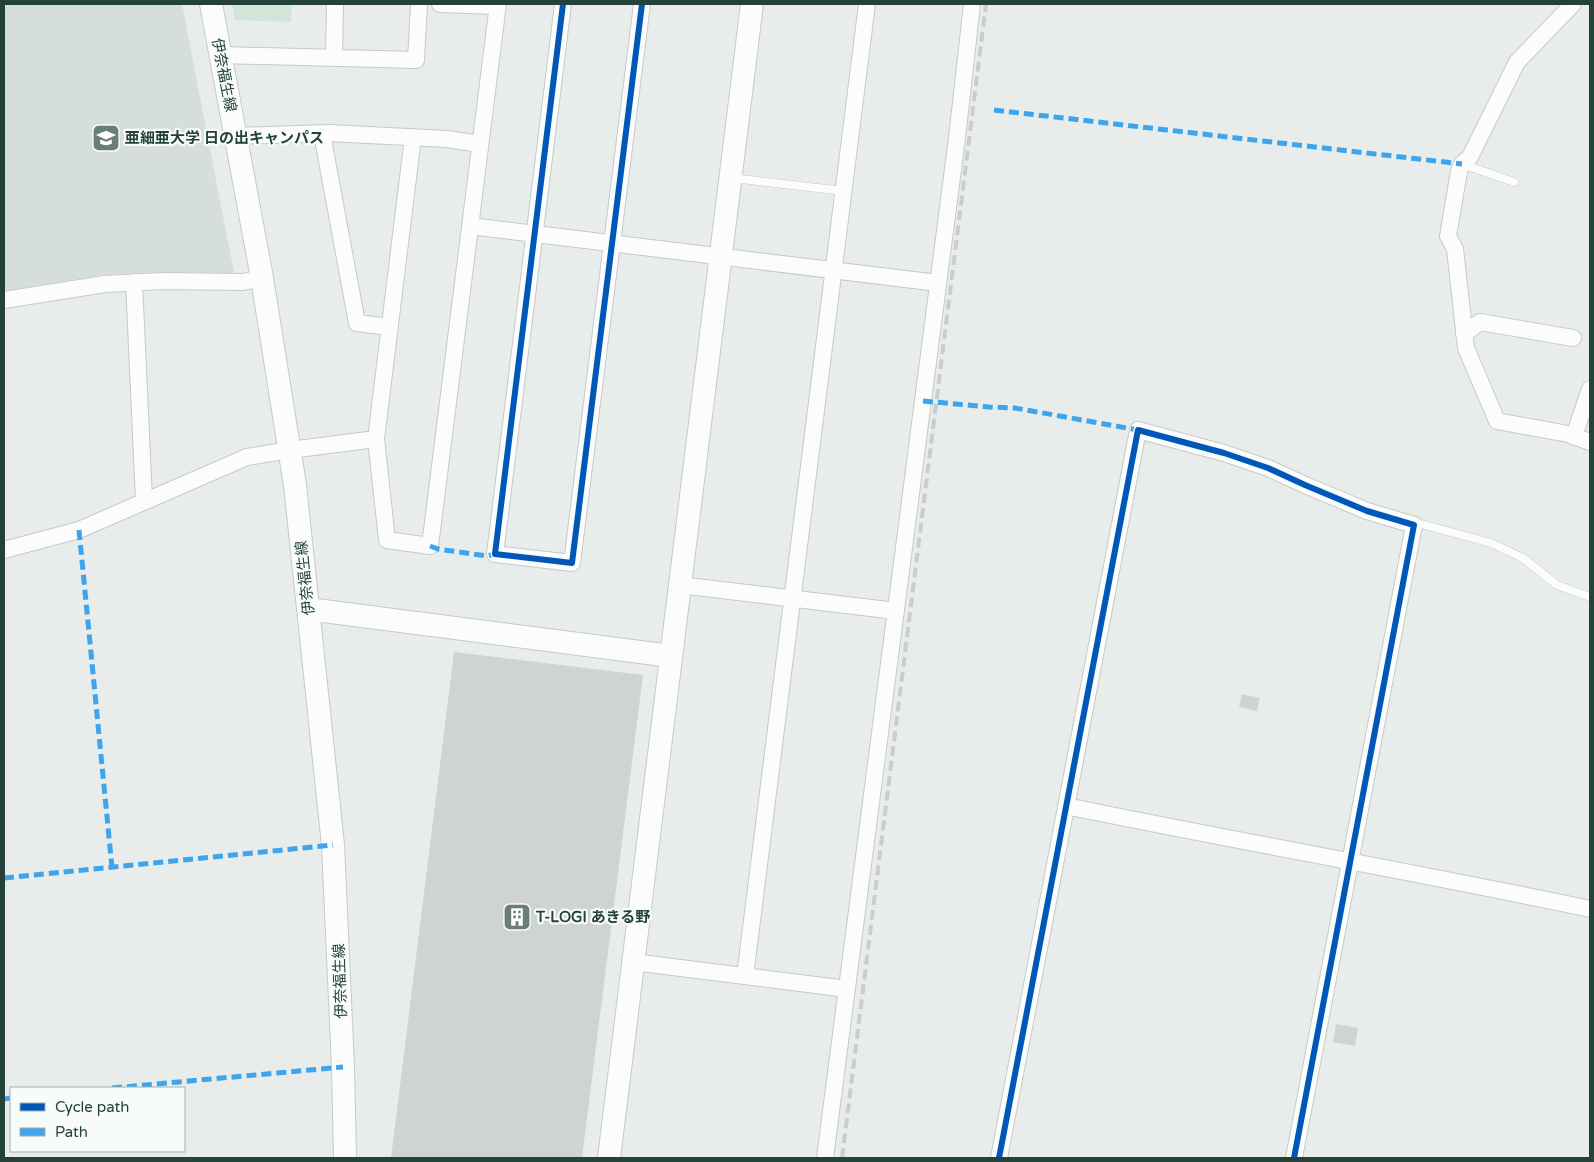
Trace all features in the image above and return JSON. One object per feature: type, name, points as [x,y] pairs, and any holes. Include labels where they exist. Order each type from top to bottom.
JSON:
[{"type":"street","name":"伊奈福生線","points":[[211,4],[262,278],[290,450],[333,845],[345,1158]]},
{"type":"street","points":[[334,58],[336,4]]},
{"type":"street","points":[[221,55],[416,60],[419,4]]},
{"type":"street","points":[[414,137],[376,439],[387,540],[430,546],[497,5],[440,4]]},
{"type":"street","points":[[563,4],[495,554],[572,563],[642,4]]},
{"type":"street","points":[[609,1158],[752,4]]},
{"type":"street","points":[[744,976],[867,4]]},
{"type":"street","points":[[825,1158],[938,283],[972,4]]},
{"type":"street","points":[[1573,4],[1517,62],[1470,156],[1462,164],[1459,171],[1448,236],[1455,250],[1466,348],[1497,421],[1574,436],[1590,442]]},
{"type":"street","points":[[235,136],[322,134],[414,137],[480,144]]},
{"type":"street","points":[[322,134],[358,323],[390,327]]},
{"type":"street","points":[[470,226],[938,283]]},
{"type":"street","points":[[4,300],[105,284],[162,280],[243,282],[262,278]]},
{"type":"street","points":[[134,282],[144,500]]},
{"type":"street","points":[[1464,334],[1480,322],[1573,338]]},
{"type":"street","points":[[1574,436],[1590,389]]},
{"type":"street","points":[[999,1158],[1138,430],[1224,453],[1268,468],[1304,485],[1367,510],[1414,525],[1294,1158]]},
{"type":"street","points":[[4,550],[79,530],[116,515],[144,500],[247,457],[376,439]]},
{"type":"street","points":[[680,586],[896,611]]},
{"type":"street","points":[[308,609],[671,656]]},
{"type":"street","points":[[1066,806],[1590,909]]},
{"type":"street","points":[[633,962],[847,989]]},
{"type":"lane","points":[[1462,164],[1514,182]]},
{"type":"lane","points":[[730,178],[843,191]]},
{"type":"lane","points":[[1414,525],[1421,524],[1491,543],[1523,558],[1557,585],[1590,597]]},
{"type":"shaded area","name":"亜細亜大学 日の出キャンパス","points":[[4,4],[182,4],[234,273],[159,272],[101,275],[4,291]]},
{"type":"green space","points":[[232,4],[292,4],[291,22],[235,20]]},
{"type":"building","name":"T-LOGI あきる野","points":[[454,652],[643,675],[582,1158],[391,1158]]},
{"type":"building","points":[[1242,694],[1260,698],[1257,711],[1239,707]]},
{"type":"building","points":[[1336,1024],[1358,1028],[1355,1046],[1333,1042]]},
{"type":"railway","points":[[842,1158],[986,4]]},
{"type":"marked path","points":[[994,110],[1462,164]]},
{"type":"marked path","points":[[923,401],[1015,408],[1138,430]]},
{"type":"marked path","points":[[79,530],[112,868]]},
{"type":"marked path","points":[[430,546],[438,549],[487,556],[495,554]]},
{"type":"marked path","points":[[4,878],[333,845]]},
{"type":"marked path","points":[[123,1087],[343,1067]]},
{"type":"marked path","points":[[4,1099],[10,1098]]},
{"type":"cycle path","points":[[563,4],[495,554],[572,563],[642,4]]},
{"type":"cycle path","points":[[999,1158],[1138,430],[1224,453],[1268,468],[1367,511],[1414,525],[1294,1158]]},
{"type":"place","name":"亜細亜大学 日の出キャンパス","points":[[106,138]]},
{"type":"place","name":"T-LOGI あきる野","points":[[517,917]]}]
